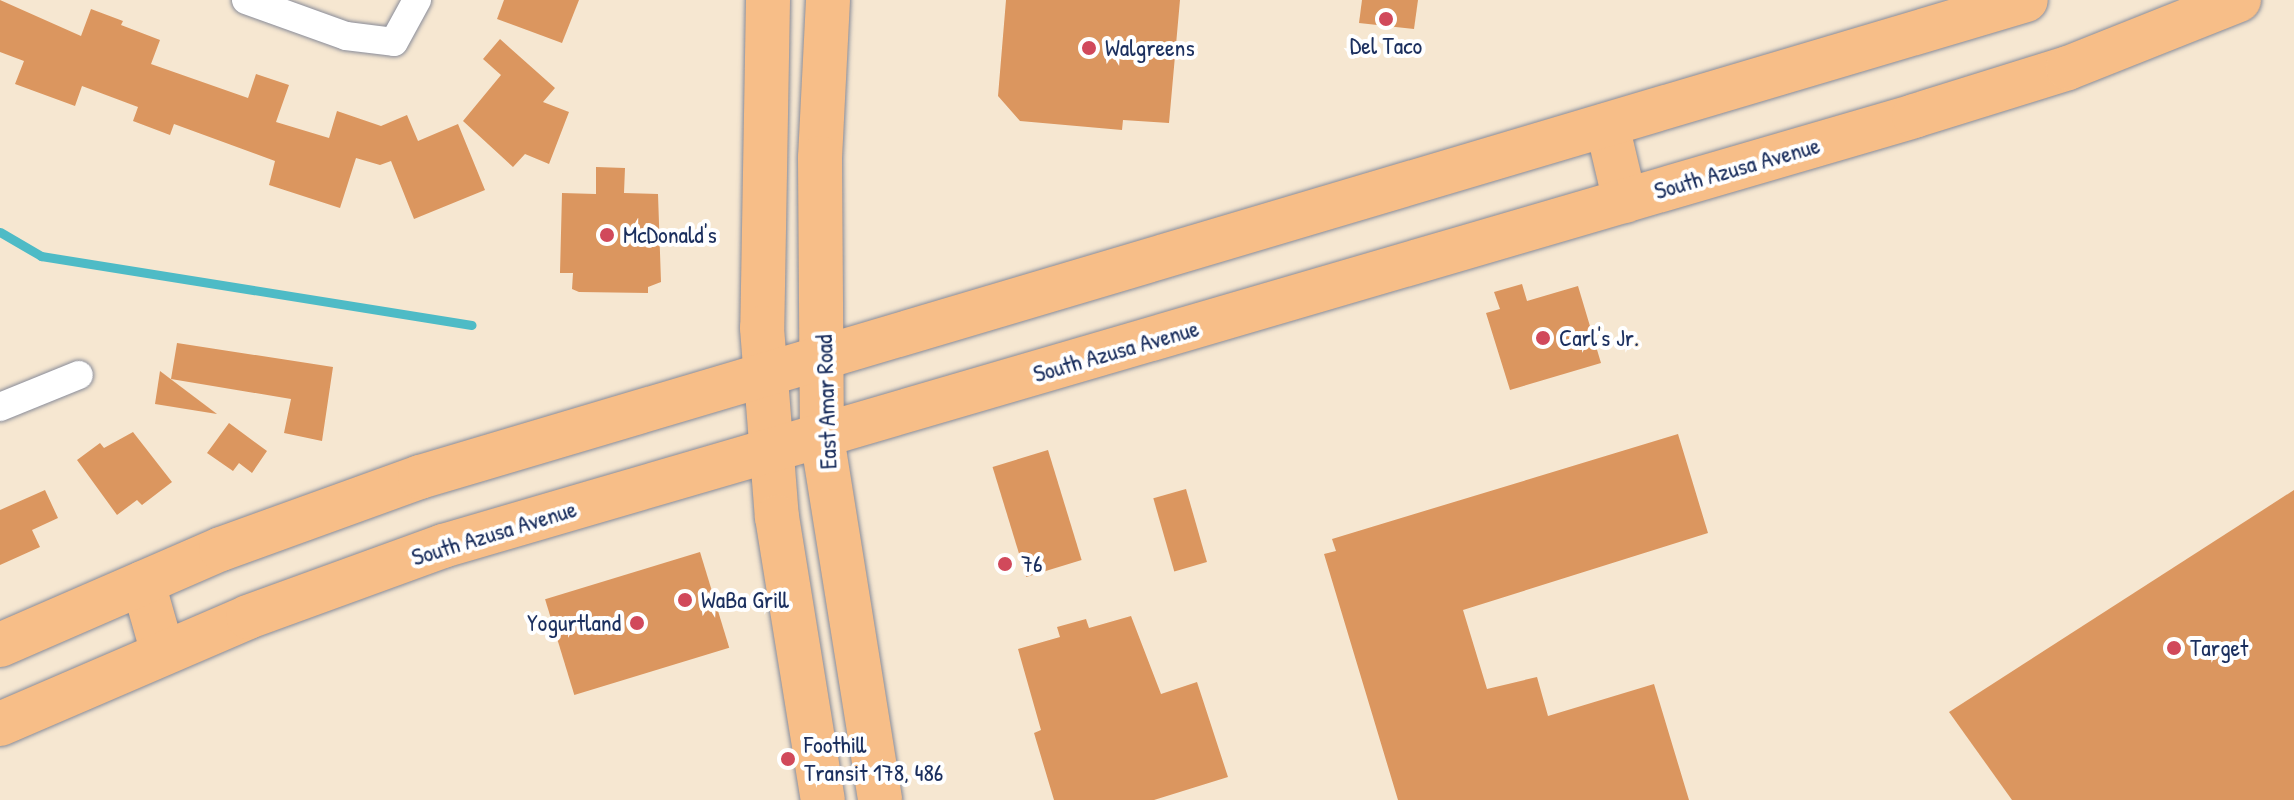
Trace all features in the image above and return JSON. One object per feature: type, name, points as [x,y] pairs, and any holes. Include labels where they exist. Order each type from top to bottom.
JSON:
[{"type":"main road","points":[[768,0],[762,161],[765,372],[796,646],[823,800]]},
{"type":"main road","name":"East Amar Road","points":[[828,0],[820,158],[822,437],[880,800]]},
{"type":"main road","points":[[0,645],[143,583],[420,477],[765,372],[2026,0]]},
{"type":"main road","name":"South Azusa Avenue","points":[[0,724],[163,653],[443,546],[772,452],[2068,68],[2239,0]]},
{"type":"main road","points":[[1607,125],[1625,201]]},
{"type":"main road","points":[[143,583],[163,653]]},
{"type":"street","points":[[246,0],[346,36],[394,42],[417,0]]},
{"type":"street","points":[[0,407],[79,375]]},
{"type":"building","points":[[0,0],[81,36],[91,9],[123,21],[121,25],[160,40],[151,64],[248,98],[256,74],[289,85],[276,122],[329,138],[337,111],[381,126],[407,115],[418,141],[458,124],[485,190],[414,219],[391,161],[380,165],[356,158],[340,208],[269,185],[275,161],[174,124],[170,135],[133,121],[138,107],[82,86],[75,106],[15,84],[24,61],[0,52]]},
{"type":"building","points":[[504,0],[579,0],[562,43],[497,19]]},
{"type":"building","name":"Walgreens","points":[[1006,0],[1180,0],[1169,123],[1123,120],[1122,130],[1020,121],[998,96]]},
{"type":"building","name":"Del Taco","points":[[1362,0],[1418,0],[1414,29],[1359,23]]},
{"type":"building","points":[[500,39],[555,88],[543,102],[569,112],[549,164],[525,154],[513,167],[463,121],[501,75],[483,59]]},
{"type":"building","points":[[596,167],[625,168],[624,193],[658,194],[661,282],[648,287],[648,293],[579,292],[572,289],[573,273],[560,273],[562,193],[596,194]]},
{"type":"building","name":"Carl's Jr.","points":[[1522,284],[1527,301],[1578,286],[1601,363],[1510,390],[1486,313],[1500,309],[1494,292]]},
{"type":"building","points":[[177,343],[333,367],[322,441],[284,433],[291,399],[171,379]]},
{"type":"building","points":[[160,371],[217,414],[155,404]]},
{"type":"building","points":[[229,423],[267,451],[252,473],[239,463],[233,471],[207,453]]},
{"type":"building","points":[[133,432],[172,482],[142,505],[137,500],[117,515],[77,460],[100,443],[104,448]]},
{"type":"building","points":[[1678,434],[1708,533],[1463,610],[1487,689],[1537,677],[1548,716],[1654,684],[1689,800],[1398,800],[1324,554],[1336,551],[1332,539]]},
{"type":"building","points":[[1048,450],[1082,560],[1026,577],[993,467]]},
{"type":"building","points":[[1186,489],[1207,562],[1174,571],[1153,498]]},
{"type":"building","points":[[45,490],[58,518],[32,530],[40,547],[0,565],[0,510]]},
{"type":"building","name":"Target","points":[[2294,490],[2294,800],[2012,800],[1949,712]]},
{"type":"building","points":[[700,552],[729,648],[574,695],[545,599]]},
{"type":"building","points":[[1131,616],[1161,694],[1197,682],[1228,777],[1154,800],[1054,800],[1034,733],[1041,730],[1018,649],[1060,637],[1057,627],[1086,619],[1089,628]]},
{"type":"waterway","points":[[0,232],[41,256],[471,325]]},
{"type":"place","name":"Del Taco","points":[[1386,19]]},
{"type":"place","name":"Walgreens","points":[[1089,48]]},
{"type":"place","name":"McDonald's","points":[[607,235]]},
{"type":"place","name":"Carl's Jr.","points":[[1543,338]]},
{"type":"place","name":"76","points":[[1005,564]]},
{"type":"place","name":"WaBa Grill","points":[[685,600]]},
{"type":"place","name":"Yogurtland","points":[[637,623]]},
{"type":"place","name":"Target","points":[[2174,648]]},
{"type":"place","name":"Foothill Transit 178, 486","points":[[788,759]]}]
